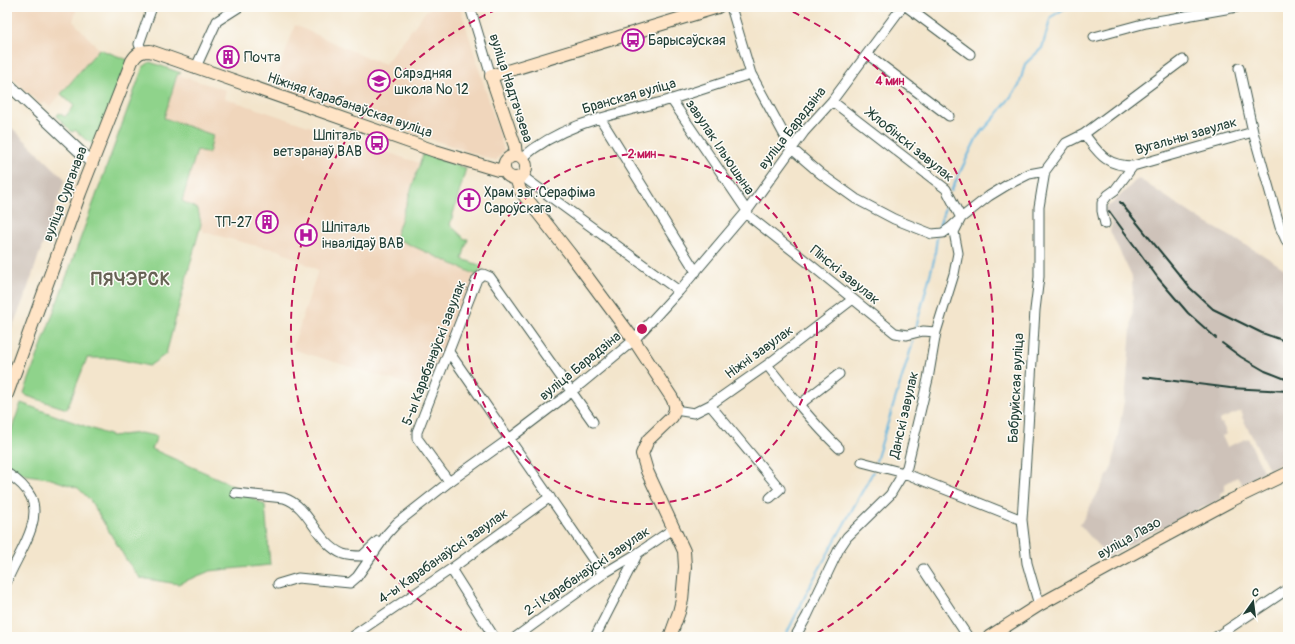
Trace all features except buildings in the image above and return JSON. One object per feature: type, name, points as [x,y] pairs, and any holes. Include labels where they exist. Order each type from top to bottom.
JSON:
[{"type":"main road","points":[[491,76],[718,7]]},
{"type":"main road","name":"Ніжняя Карабанаўская вуліца","points":[[142,51],[150,51],[435,151],[498,170],[504,170]]},
{"type":"main road","name":"вуліца Сурганава","points":[[7,394],[92,163],[132,61],[136,54],[142,51]]},
{"type":"main road","name":"вуліца Надтачэева","points":[[491,76],[519,157]]},
{"type":"main road","points":[[511,156],[519,157],[525,162],[525,172],[519,177],[511,177],[504,170],[506,159],[511,156]]},
{"type":"main road","points":[[519,177],[520,190],[634,340],[675,405],[675,410],[672,417],[648,440],[642,454],[647,471],[684,551],[685,567],[680,606],[670,637]]},
{"type":"main road","name":"вуліца Лазо","points":[[989,637],[1039,604],[1232,500],[1288,473]]},
{"type":"street","points":[[142,51],[140,44],[152,7]]},
{"type":"street","points":[[196,67],[217,20],[239,7]]},
{"type":"street","name":"вуліца Надтачэева","points":[[470,7],[491,76]]},
{"type":"street","points":[[731,7],[751,74],[792,149],[821,174],[856,199],[914,228],[932,234],[943,233],[989,196],[1007,185],[1021,177],[1045,171]]},
{"type":"street","name":"вуліца Барадзіна","points":[[278,584],[298,578],[350,583],[357,577],[387,534],[397,523],[449,482],[509,440],[571,392],[634,340],[696,272],[746,212],[804,132],[832,101],[902,7]]},
{"type":"street","points":[[907,7],[970,54]]},
{"type":"street","points":[[1094,37],[1146,23],[1237,7]]},
{"type":"street","points":[[867,54],[949,116]]},
{"type":"street","name":"Бабруйская вуліца","points":[[1039,604],[1028,563],[1022,520],[1035,310],[1039,277],[1040,207],[1045,171],[1066,143],[1084,134],[1183,60]]},
{"type":"street","points":[[1239,68],[1253,132],[1280,227],[1288,242]]},
{"type":"street","name":"Бранская вуліца","points":[[519,157],[542,142],[572,127],[671,99],[751,74]]},
{"type":"street","points":[[7,83],[92,163]]},
{"type":"street","name":"завулак Ільюшына","points":[[671,99],[746,212]]},
{"type":"street","name":"Жлобінскі завулак","points":[[832,101],[946,189],[961,218]]},
{"type":"street","points":[[600,118],[696,272]]},
{"type":"street","name":"Вугальны завулак","points":[[1084,134],[1103,158],[1122,166],[1133,166],[1253,132]]},
{"type":"street","points":[[1105,224],[1102,203],[1108,195],[1115,190],[1133,166]]},
{"type":"street","points":[[519,177],[679,291]]},
{"type":"street","name":"Пінскі завулак","points":[[746,212],[895,333],[906,335],[923,331],[936,332]]},
{"type":"street","name":"Данскі завулак","points":[[795,637],[807,616],[839,549],[847,537],[890,495],[907,467],[928,379],[936,332],[954,274],[958,253],[954,232],[961,218]]},
{"type":"street","name":"5-ы Карабанаўскі завулак","points":[[449,482],[417,438],[417,432],[477,278],[483,274],[490,277],[571,392]]},
{"type":"street","name":"Ніжні завулак","points":[[675,410],[694,412],[710,405],[767,365],[853,299]]},
{"type":"street","points":[[449,352],[603,574]]},
{"type":"street","points":[[767,365],[799,406],[820,430],[839,448]]},
{"type":"street","points":[[799,406],[839,374]]},
{"type":"street","points":[[571,392],[592,422]]},
{"type":"street","points":[[710,405],[780,489],[770,498]]},
{"type":"street","points":[[862,462],[904,473],[1022,520]]},
{"type":"street","points":[[7,473],[22,485],[31,497],[34,510],[31,530],[7,581]]},
{"type":"street","points":[[235,493],[291,500],[306,515],[319,534],[332,547],[344,554],[362,556],[387,534]]},
{"type":"street","name":"4-ы Карабанаўскі завулак","points":[[352,637],[451,569],[550,497]]},
{"type":"street","name":"2-і Карабанаўскі завулак","points":[[516,637],[603,574],[638,553],[673,528]]},
{"type":"street","points":[[595,637],[638,553]]},
{"type":"street","points":[[451,569],[494,637]]},
{"type":"street","points":[[923,569],[968,637]]},
{"type":"street","points":[[1216,637],[1288,589]]},
{"type":"shaded area","points":[[7,7],[77,7],[73,21],[99,49],[50,107],[44,102],[41,105],[7,73]]},
{"type":"shaded area","name":"Сярэдняя школа № 12","points":[[432,7],[460,7],[504,150],[496,161],[274,85],[295,25],[363,56],[385,64],[426,11]]},
{"type":"shaded area","name":"Шпіталь інвалідаў ВАВ","points":[[177,75],[226,90],[224,98],[419,163],[395,238],[477,275],[445,354],[426,390],[292,349],[318,270],[278,250],[204,232],[194,218],[172,210],[163,118]]},
{"type":"shaded area","points":[[7,123],[65,179],[25,296],[7,340]]},
{"type":"shaded area","points":[[1138,178],[1201,220],[1260,253],[1288,271],[1288,460],[1269,469],[1242,417],[1241,411],[1219,420],[1227,434],[1222,436],[1227,447],[1248,438],[1263,471],[1254,476],[1255,481],[1250,485],[1243,485],[1237,477],[1225,484],[1225,491],[1220,493],[1222,498],[1155,531],[1108,557],[1080,525],[1112,467],[1126,390],[1133,305],[1132,277],[1110,231],[1112,223],[1104,209],[1113,203]]},
{"type":"green space","points":[[99,49],[128,60],[98,147],[86,140],[75,130],[73,132],[71,131],[57,116],[59,113],[65,117],[74,106],[61,94]]},
{"type":"green space","points":[[150,62],[181,73],[177,75],[164,118],[213,135],[209,153],[197,150],[182,201],[198,209],[201,224],[166,354],[149,366],[113,358],[87,358],[67,409],[27,396],[24,393],[143,67]]},
{"type":"green space","points":[[423,154],[466,168],[450,225],[465,239],[468,239],[462,259],[482,266],[477,275],[395,238]]},
{"type":"green space","points":[[21,403],[112,436],[140,433],[157,436],[152,449],[224,481],[265,505],[270,565],[210,571],[178,584],[140,578],[127,561],[90,500],[78,488],[48,478],[27,475],[15,471],[7,466],[7,442]]},
{"type":"waterway","points":[[951,191],[977,137],[996,116],[1019,86],[1025,64],[1042,48],[1051,17],[1067,7]]},
{"type":"waterway","points":[[938,230],[947,201]]},
{"type":"waterway","points":[[916,327],[934,260],[937,237]]},
{"type":"waterway","points":[[876,461],[913,342]]},
{"type":"waterway","points":[[785,637],[812,582],[873,472]]},
{"type":"railway","points":[[1120,202],[1190,288],[1213,309],[1262,333],[1288,342]]},
{"type":"railway","points":[[1109,211],[1158,278],[1188,313],[1216,338]]},
{"type":"railway","points":[[1222,343],[1241,357],[1265,371],[1288,380]]},
{"type":"railway","points":[[1143,377],[1230,388],[1288,391]]},
{"type":"place","name":"Барысаўская","points":[[633,40]]},
{"type":"place","name":"Почта","points":[[228,57]]},
{"type":"place","name":"Сярэдняя школа № 12","points":[[379,81]]},
{"type":"place","name":"Шпіталь ветэранаў ВАВ","points":[[377,143]]},
{"type":"place","name":"Храм звг.Серафіма Сароўскага","points":[[469,200]]},
{"type":"place","name":"ТП-27","points":[[267,222]]},
{"type":"place","name":"Шпіталь інвалідаў ВАВ","points":[[306,235]]},
{"type":"district","name":"ПЯЧЭРСК","points":[[131,279]]}]
